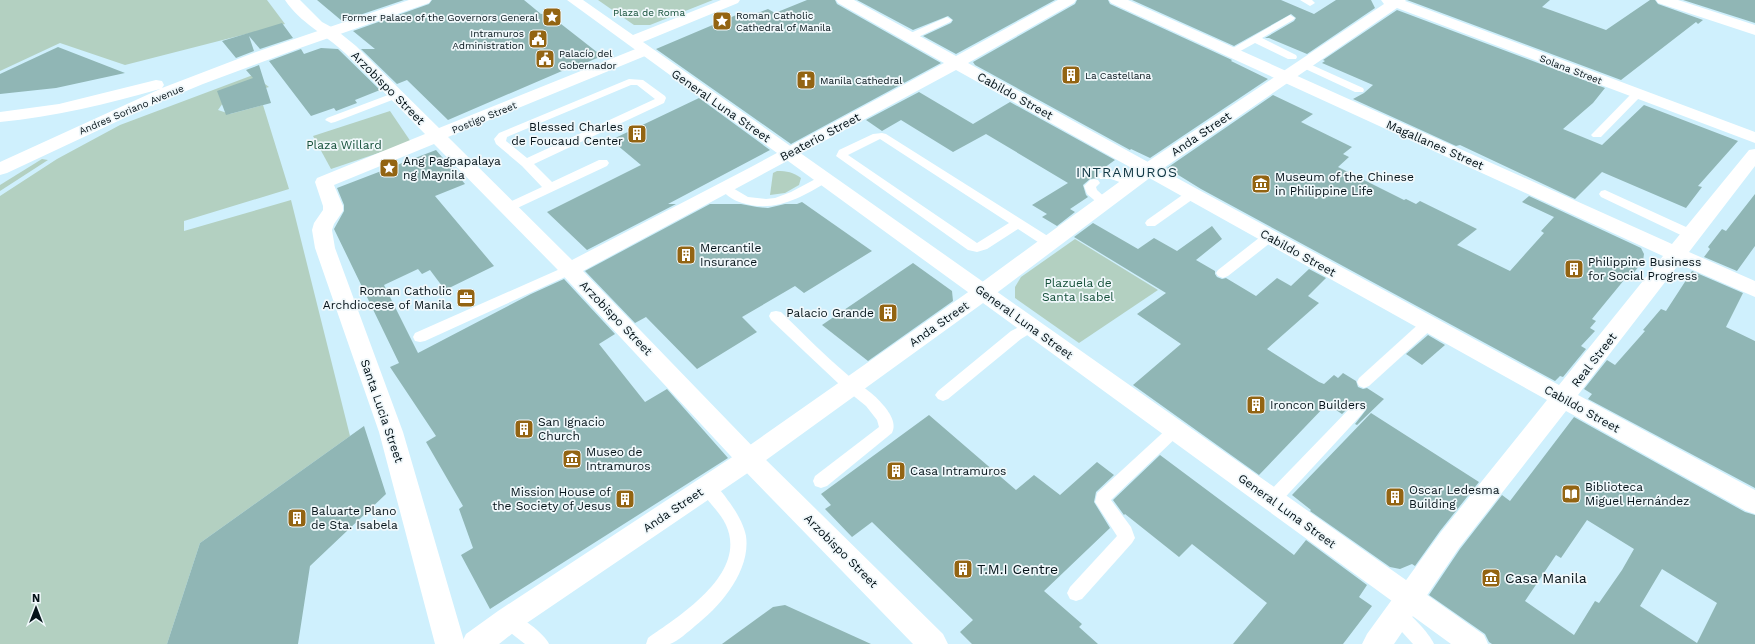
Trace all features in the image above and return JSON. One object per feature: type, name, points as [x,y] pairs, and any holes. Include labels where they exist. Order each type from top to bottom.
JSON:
[{"type":"street","name":"Arzobispo Street","points":[[292,0],[318,25],[330,32],[350,49],[396,95],[569,270],[749,459],[933,644]]},
{"type":"street","name":"Andres Soriano Avenue","points":[[0,169],[117,114],[167,93],[265,55],[424,0]]},
{"type":"street","name":"General Luna Street","points":[[574,0],[1272,500],[1404,607],[1474,644]]},
{"type":"street","points":[[638,46],[733,0]]},
{"type":"street","name":"Cabildo Street","points":[[843,0],[957,64],[1140,176],[1192,194],[1755,503]]},
{"type":"street","name":"Beaterio Street","points":[[569,270],[726,188],[927,76],[957,64],[1069,0]]},
{"type":"street","name":"Magallanes Street","points":[[1116,0],[1755,290]]},
{"type":"street","points":[[1663,0],[1755,30]]},
{"type":"street","name":"Anda Street","points":[[476,644],[508,620],[749,459],[982,293],[1140,176],[1285,76],[1297,61],[1394,1]]},
{"type":"street","name":"Solana Street","points":[[1394,1],[1755,138]]},
{"type":"street","name":"Postigo Street","points":[[324,182],[436,136],[638,46]]},
{"type":"street","name":"Andres Soriano Avenue","points":[[0,117],[22,116],[77,106],[265,55]]},
{"type":"street","name":"Real Street","points":[[1377,644],[1450,540],[1677,255],[1755,154]]},
{"type":"street","name":"Santa Lucia Street","points":[[324,182],[333,206],[333,211],[324,223],[322,230],[325,248],[391,432],[450,644]]},
{"type":"lane","points":[[1231,52],[1290,18]]},
{"type":"lane","points":[[910,37],[947,20]]},
{"type":"lane","points":[[1255,39],[1297,61],[1359,90]]},
{"type":"lane","points":[[526,163],[660,101],[661,98],[639,82],[629,82],[503,135],[500,138],[500,142],[526,163],[550,188]]},
{"type":"lane","points":[[1597,135],[1637,94]]},
{"type":"lane","points":[[331,120],[396,95]]},
{"type":"lane","points":[[1018,223],[982,246],[977,248],[973,247],[841,154],[877,136],[882,136],[1018,223],[1049,243]]},
{"type":"lane","points":[[507,208],[603,163]]},
{"type":"lane","points":[[1104,202],[1091,191],[1090,186],[1099,180],[1112,175],[1140,176]]},
{"type":"lane","points":[[726,188],[742,200],[775,202],[797,196],[823,179]]},
{"type":"lane","points":[[1151,223],[1192,194]]},
{"type":"lane","points":[[1605,194],[1692,235]]},
{"type":"lane","points":[[1224,273],[1269,237]]},
{"type":"lane","points":[[420,337],[569,270]]},
{"type":"lane","points":[[776,316],[845,381],[853,385],[867,398],[887,422],[887,429],[821,481]]},
{"type":"lane","points":[[1364,382],[1428,324]]},
{"type":"lane","points":[[943,395],[1029,327]]},
{"type":"lane","points":[[1272,500],[1357,410]]},
{"type":"lane","points":[[1076,593],[1126,538],[1125,532],[1103,502],[1102,498],[1175,430]]},
{"type":"lane","points":[[655,644],[712,600],[723,587],[731,573],[738,544],[736,530],[721,504],[707,488]]},
{"type":"lane","points":[[1404,607],[1425,644]]},
{"type":"lane","points":[[508,620],[540,644]]},
{"type":"green space","points":[[0,0],[267,0],[285,24],[125,65],[60,43],[0,71]]},
{"type":"green space","name":"Plaza de Roma","points":[[598,0],[713,0],[650,25],[634,25]]},
{"type":"green space","points":[[253,75],[269,87],[225,100],[218,110],[230,114],[263,105],[289,189],[184,221],[184,231],[291,200],[350,436],[200,543],[167,644],[0,644],[0,196],[57,159],[120,125]]},
{"type":"green space","name":"Plaza Willard","points":[[390,111],[411,142],[331,169],[313,136]]},
{"type":"green space","points":[[42,159],[48,160],[0,191],[0,185]]},
{"type":"green space","points":[[777,171],[795,174],[801,178],[799,185],[785,193],[770,195],[773,173]]},
{"type":"green space","name":"Plazuela de Santa Isabel","points":[[1075,239],[1158,290],[1079,343],[1015,298],[1015,287],[1021,277]]},
{"type":"building","points":[[317,0],[404,0],[342,21]]},
{"type":"building","name":"Palacío del Gobernador","points":[[432,0],[524,0],[541,14],[547,13],[602,56],[571,69],[569,68],[448,120],[407,80],[397,84],[361,49],[375,49],[353,31],[429,4]]},
{"type":"building","name":"Manila Cathedral","points":[[807,0],[835,0],[837,4],[941,63],[791,144],[656,49],[741,13],[745,13],[750,16],[768,9],[775,13]]},
{"type":"building","points":[[857,0],[1055,0],[956,54],[923,36],[951,23],[953,20],[948,16],[913,30]]},
{"type":"building","points":[[1077,0],[1108,0],[1110,4],[1232,60],[1231,61],[1268,79],[1150,158],[1131,149],[1130,150],[975,65],[973,62],[1075,4]]},
{"type":"building","points":[[1132,0],[1281,0],[1314,14],[1336,0],[1371,0],[1375,8],[1307,54],[1269,38],[1265,38],[1294,21],[1296,18],[1291,14],[1234,46]]},
{"type":"building","points":[[1407,0],[1550,0],[1542,7],[1606,30],[1650,0],[1655,0],[1658,4],[1703,20],[1698,24],[1696,22],[1621,80]]},
{"type":"building","points":[[1683,0],[1755,0],[1755,23]]},
{"type":"building","points":[[1397,10],[1605,88],[1593,103],[1563,129],[1602,145],[1644,105],[1738,141],[1698,186],[1702,187],[1686,208],[1602,172],[1575,199],[1460,145],[1456,146],[1353,99],[1364,93],[1373,85],[1322,63],[1325,61],[1323,60]]},
{"type":"building","points":[[282,23],[293,38],[260,49],[249,36],[254,51],[236,58],[222,41]]},
{"type":"building","points":[[58,47],[125,73],[56,88],[0,94],[0,74]]},
{"type":"building","points":[[321,48],[338,49],[380,90],[355,100],[357,103],[336,111],[334,108],[311,116],[269,61],[301,49],[304,54]]},
{"type":"building","points":[[259,65],[271,103],[226,115],[217,91],[253,78],[246,70]]},
{"type":"building","points":[[919,92],[973,124],[1010,102],[1115,160],[1097,173],[1098,178],[1090,179],[1083,185],[1088,197],[1070,209],[1075,212],[1057,226],[1042,217],[1047,214],[1032,205],[1068,183],[986,134],[953,152],[901,120],[882,131],[866,120]]},
{"type":"building","points":[[1273,95],[1313,114],[1301,122],[1352,147],[1343,154],[1349,157],[1338,167],[1404,200],[1406,199],[1416,204],[1420,201],[1477,229],[1457,245],[1510,271],[1544,233],[1541,231],[1554,217],[1522,202],[1529,196],[1641,248],[1644,254],[1643,261],[1632,275],[1629,274],[1592,319],[1596,321],[1590,328],[1595,331],[1581,346],[1586,349],[1563,377],[1560,376],[1555,381],[1201,189],[1167,168]]},
{"type":"building","points":[[699,98],[770,150],[668,204],[676,204],[587,250],[547,212],[641,165],[611,140]]},
{"type":"building","points":[[436,150],[465,184],[435,196],[494,266],[445,290],[430,270],[422,274],[418,269],[384,285],[418,353],[531,294],[564,279],[615,334],[599,344],[645,402],[667,389],[728,458],[490,609],[461,555],[473,548],[459,509],[463,506],[426,442],[436,436],[390,367],[399,363],[334,229],[344,211],[344,205],[337,188]]},
{"type":"building","points":[[1755,194],[1755,246],[1737,271],[1704,257],[1710,249],[1708,247],[1722,229],[1726,231]]},
{"type":"building","points":[[802,202],[872,251],[804,293],[795,286],[742,317],[757,332],[697,369],[646,317],[635,323],[585,271],[710,204],[741,204],[768,208]]},
{"type":"building","points":[[1093,223],[1138,249],[1154,238],[1177,251],[1212,226],[1222,239],[1196,260],[1215,271],[1217,277],[1222,279],[1226,278],[1256,296],[1277,278],[1291,286],[1309,269],[1326,278],[1308,296],[1319,303],[1267,349],[1319,382],[1324,384],[1334,375],[1338,378],[1343,373],[1356,381],[1358,387],[1363,389],[1367,388],[1384,399],[1357,425],[1355,424],[1366,410],[1363,405],[1358,403],[1351,405],[1342,414],[1327,404],[1259,475],[1133,385],[1181,344],[1137,314],[1166,293],[1074,237]]},
{"type":"building","name":"Palacio Grande","points":[[913,263],[952,291],[953,301],[868,361],[822,325]]},
{"type":"building","points":[[1692,271],[1743,293],[1726,327],[1755,341],[1755,488],[1588,399],[1592,394],[1584,389],[1607,360],[1615,365],[1645,331],[1643,330],[1661,309],[1666,311]]},
{"type":"building","points":[[1428,335],[1445,345],[1422,365],[1406,354]]},
{"type":"building","name":"Oscar Ledesma Building","points":[[1371,413],[1479,482],[1440,531],[1415,566],[1412,564],[1400,569],[1390,567],[1310,511],[1311,510],[1292,495]]},
{"type":"building","points":[[929,415],[1016,490],[1034,475],[1060,495],[1097,462],[1114,475],[1096,492],[1094,502],[1110,528],[1044,591],[1082,624],[1079,627],[1098,644],[972,644],[960,632],[973,620],[872,522],[852,537],[825,509],[831,505],[821,494]]},
{"type":"building","points":[[1574,417],[1745,512],[1755,515],[1755,644],[1492,644],[1489,642],[1485,634],[1429,595],[1460,549],[1502,495],[1510,501]],"holes":[[[1587,520],[1634,549],[1622,570],[1599,603],[1595,601],[1574,635],[1525,601],[1556,555],[1561,558]],[[1662,569],[1717,603],[1697,643],[1640,606]]]},
{"type":"building","name":"Baluarte Plano de Sta. Isabela","points":[[364,426],[386,494],[310,566],[298,644],[167,644],[200,543]]},
{"type":"building","points":[[1160,455],[1294,555],[1306,540],[1367,585],[1359,597],[1372,606],[1343,644],[1233,644],[1267,603],[1192,544],[1179,557],[1125,514],[1124,515],[1113,500]]},
{"type":"building","points":[[785,605],[871,644],[722,644],[773,607]]},
{"type":"place","name":"Former Palace of the Governors General","points":[[552,17]]},
{"type":"place","name":"Roman Catholic Cathedral of Manila","points":[[722,21]]},
{"type":"place","name":"Intramuros Administration","points":[[538,39]]},
{"type":"place","name":"Palacío del Gobernador","points":[[545,59]]},
{"type":"place","name":"La Castellana","points":[[1071,75]]},
{"type":"place","name":"Manila Cathedral","points":[[806,80]]},
{"type":"place","name":"Blessed Charles de Foucaud Center","points":[[637,134]]},
{"type":"place","name":"Ang Pagpapalaya ng Maynila","points":[[389,168]]},
{"type":"place","name":"Museum of the Chinese in Philippine Life","points":[[1261,184]]},
{"type":"place","name":"Mercantile Insurance","points":[[686,255]]},
{"type":"place","name":"Philippine Business for Social Progress","points":[[1574,269]]},
{"type":"place","name":"Roman Catholic Archdiocese of Manila","points":[[466,298]]},
{"type":"place","name":"Palacio Grande","points":[[888,313]]},
{"type":"place","name":"Ironcon Builders","points":[[1256,405]]},
{"type":"place","name":"San Ignacio Church","points":[[524,429]]},
{"type":"place","name":"Museo de Intramuros","points":[[572,459]]},
{"type":"place","name":"Casa Intramuros","points":[[896,471]]},
{"type":"place","name":"Biblioteca Miguel Hernández","points":[[1571,494]]},
{"type":"place","name":"Oscar Ledesma Building","points":[[1395,497]]},
{"type":"place","name":"Mission House of the Society of Jesus","points":[[625,499]]},
{"type":"place","name":"Baluarte Plano de Sta. Isabela","points":[[297,518]]},
{"type":"place","name":"T.M.I Centre","points":[[963,569]]},
{"type":"place","name":"Casa Manila","points":[[1491,578]]},
{"type":"district","name":"INTRAMUROS","points":[[1127,172]]}]
